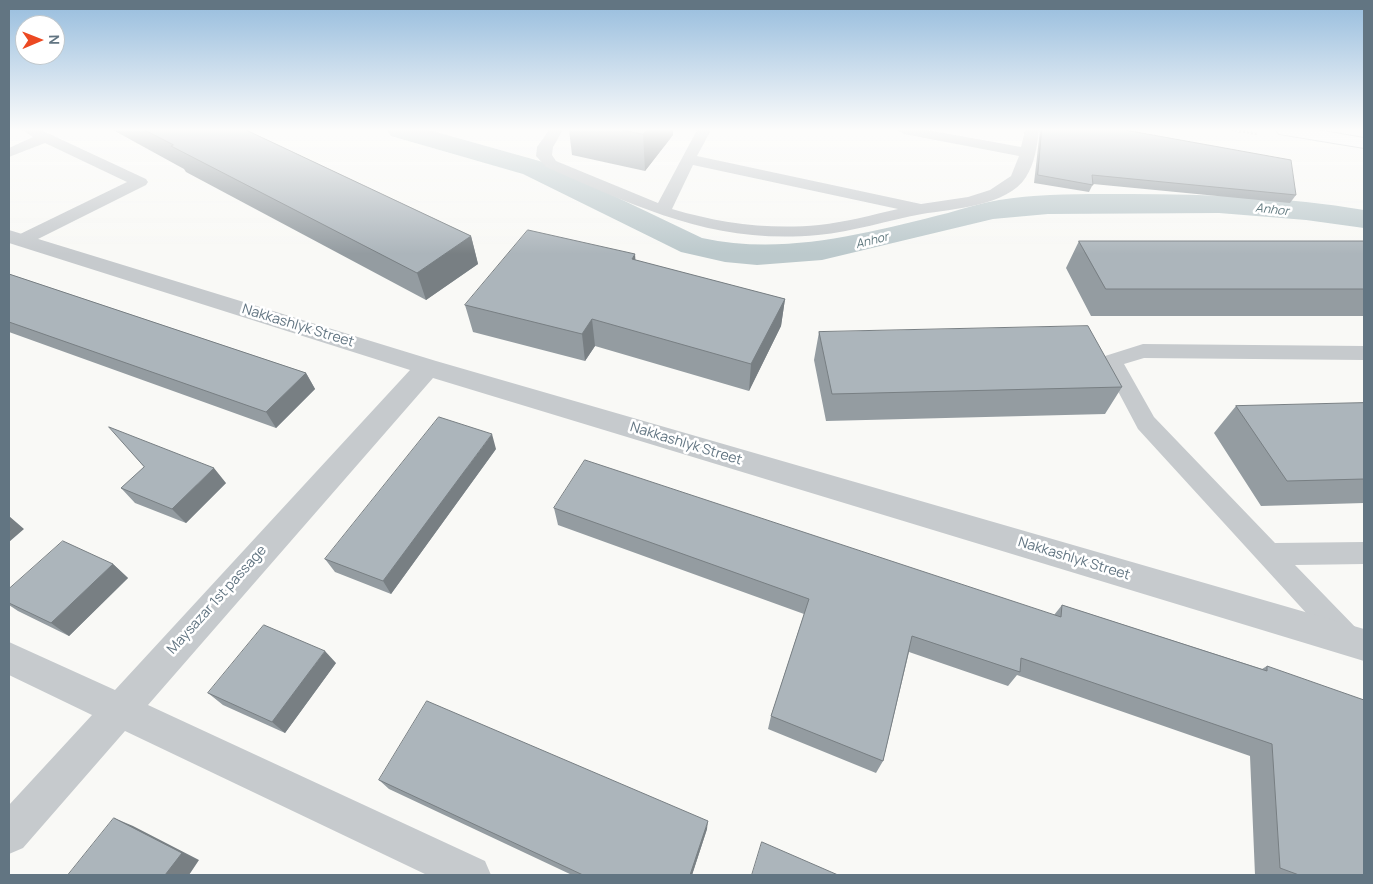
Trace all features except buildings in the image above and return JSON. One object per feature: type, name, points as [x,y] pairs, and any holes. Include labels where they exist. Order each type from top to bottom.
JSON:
[{"type":"street","name":"Nakkashlyk Street","points":[[15,238],[428,367],[1357,643]]},
{"type":"street","name":"Maysazar 1st passage","points":[[9,834],[118,710],[428,367]]},
{"type":"street","points":[[9,658],[471,875]]},
{"type":"lane","points":[[15,238],[140,182],[117,171]]},
{"type":"lane","points":[[568,171],[662,211],[696,222],[732,230],[771,232],[821,230],[921,209],[964,203],[988,196],[1016,181],[1020,171]]},
{"type":"lane","points":[[662,211],[682,171]]},
{"type":"lane","points":[[742,171],[921,209]]},
{"type":"lane","points":[[1357,643],[1269,554],[1146,423],[1112,361],[1143,351],[1364,353]]},
{"type":"lane","points":[[1269,554],[1364,553]]},
{"type":"waterway","name":"Anhor","points":[[540,171],[692,245],[725,253],[757,255],[790,255],[822,251],[854,245],[993,210],[1048,204],[1219,204],[1306,210],[1364,219]]}]
